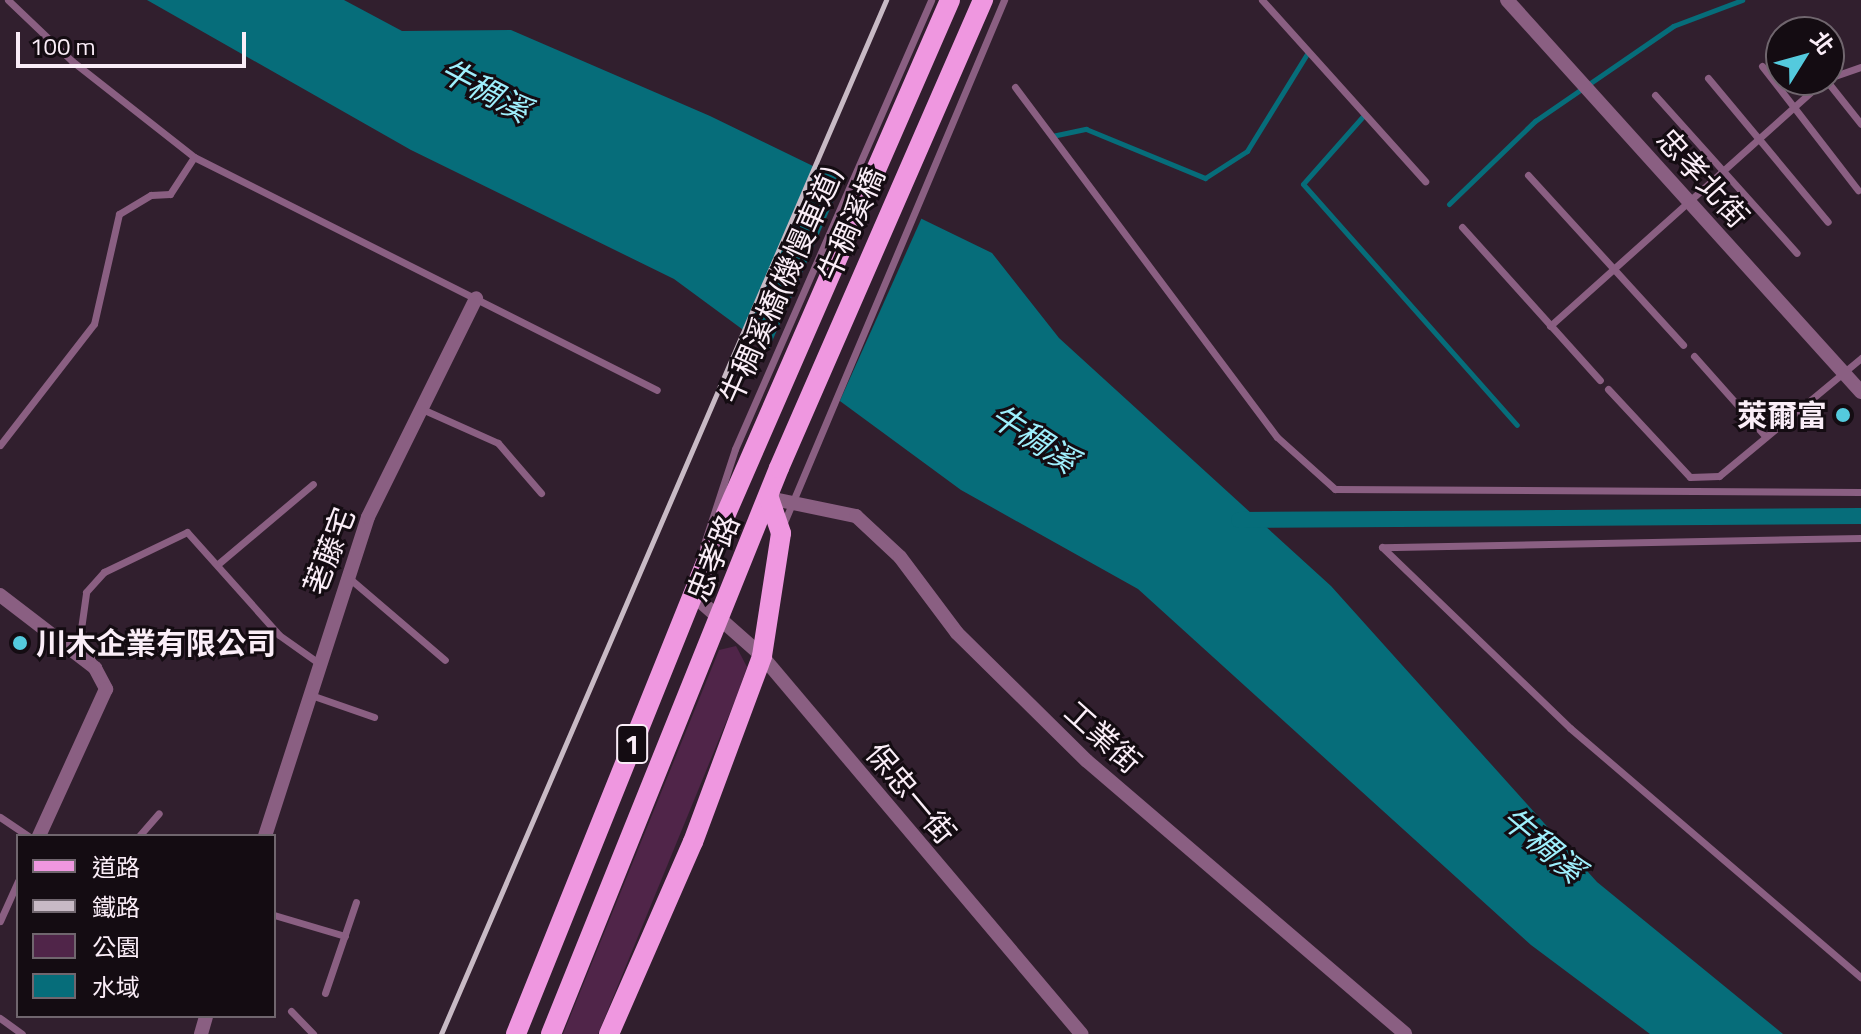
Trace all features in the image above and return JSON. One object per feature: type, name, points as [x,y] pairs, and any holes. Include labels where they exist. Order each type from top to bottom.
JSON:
[{"type":"main road","name":"牛稠溪橋","points":[[744,452],[950,0]]},
{"type":"main road","name":"牛稠溪橋","points":[[788,473],[987,6]]},
{"type":"main road","name":"忠孝路","points":[[516,1034],[692,594],[744,452]]},
{"type":"main road","name":"1","points":[[769,498],[788,473]]},
{"type":"main road","name":"忠孝路","points":[[609,1034],[693,842],[762,656],[781,533],[769,498]]},
{"type":"main road","name":"忠孝路","points":[[551,1034],[769,498]]},
{"type":"street","name":"忠孝北街","points":[[1507,0],[1861,392]]},
{"type":"street","name":"荖藤宅","points":[[266,834],[317,662],[368,517],[476,298]]},
{"type":"street","name":"工業街","points":[[769,498],[856,516],[900,557],[957,633],[1087,761],[1405,1034]]},
{"type":"street","name":"保忠一街","points":[[692,594],[762,656],[1081,1034]]},
{"type":"street","points":[[0,595],[95,668],[106,689],[40,834]]},
{"type":"lane","points":[[8,0],[72,61],[194,157],[657,390]]},
{"type":"lane","name":"牛稠溪橋(機慢車道)","points":[[744,452],[931,0]]},
{"type":"lane","points":[[987,6],[1004,0]]},
{"type":"lane","points":[[1262,0],[1425,181]]},
{"type":"lane","points":[[1762,66],[1858,190]]},
{"type":"lane","points":[[1708,78],[1828,222]]},
{"type":"lane","points":[[1015,87],[1277,437],[1335,489],[1861,492]]},
{"type":"lane","points":[[1655,95],[1797,253]]},
{"type":"lane","points":[[1550,326],[1691,203],[1721,168],[1808,96]]},
{"type":"lane","points":[[1839,96],[1861,124]]},
{"type":"lane","points":[[0,445],[94,324],[119,214],[151,195],[170,194],[194,157]]},
{"type":"lane","points":[[1528,175],[1683,345]]},
{"type":"lane","points":[[1462,227],[1600,380]]},
{"type":"lane","points":[[1694,356],[1766,437]]},
{"type":"lane","points":[[1608,389],[1690,477],[1719,476],[1861,358]]},
{"type":"lane","points":[[422,409],[498,443],[541,493]]},
{"type":"lane","points":[[781,533],[790,502],[788,473]]},
{"type":"lane","points":[[218,564],[313,484]]},
{"type":"lane","points":[[95,668],[81,611],[104,572],[187,532],[279,635],[317,662]]},
{"type":"lane","points":[[1861,538],[1382,547],[1570,728],[1861,977]]},
{"type":"lane","points":[[348,577],[445,660]]},
{"type":"lane","points":[[308,694],[374,717]]},
{"type":"lane","points":[[141,834],[159,813]]},
{"type":"lane","points":[[0,817],[25,834]]},
{"type":"lane","points":[[0,921],[16,885]]},
{"type":"lane","points":[[325,993],[356,902]]},
{"type":"lane","points":[[276,916],[345,936]]},
{"type":"lane","points":[[291,1011],[313,1034]]},
{"type":"lane","points":[[0,1018],[22,1034]]},
{"type":"green space","points":[[736,646],[747,667],[736,698],[598,1034],[563,1034],[719,650]]},
{"type":"water","name":"牛稠溪","points":[[147,0],[344,0],[402,31],[511,30],[710,116],[992,253],[1059,338],[1331,586],[1597,882],[1783,1034],[1650,1034],[1531,945],[1138,589],[961,490],[674,279],[411,150]]},
{"type":"pier","points":[[844,177],[923,215],[838,405],[767,353]]},
{"type":"waterway","points":[[1449,204],[1535,121],[1673,26],[1742,0]]},
{"type":"waterway","points":[[1052,136],[1086,129],[1205,178],[1247,151],[1307,54]]},
{"type":"waterway","points":[[1364,115],[1303,184],[1517,425]]},
{"type":"waterway","points":[[1239,520],[1861,516]]},
{"type":"railway","points":[[441,1034],[886,0]]},
{"type":"place","name":"萊爾富","points":[[1843,415]]},
{"type":"place","name":"川木企業有限公司","points":[[20,643]]}]
